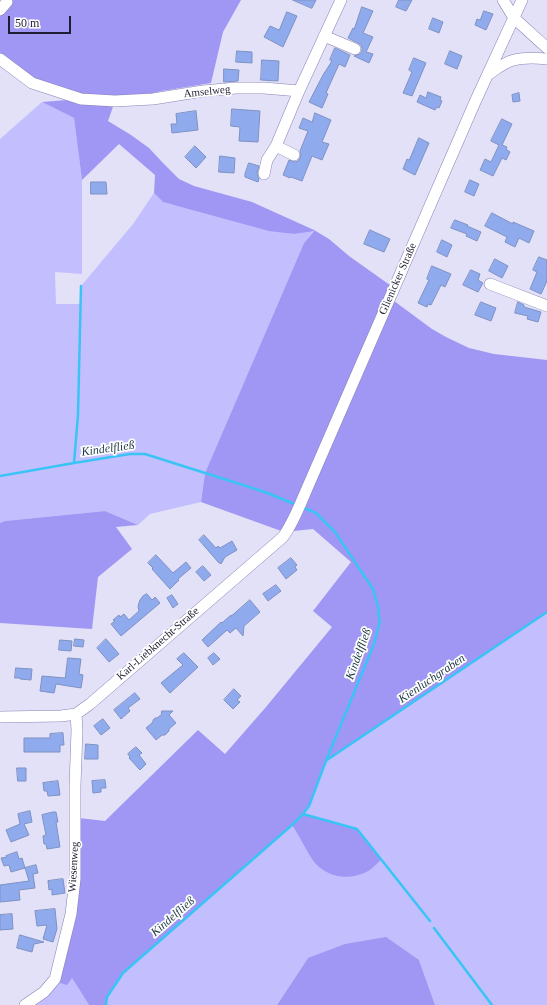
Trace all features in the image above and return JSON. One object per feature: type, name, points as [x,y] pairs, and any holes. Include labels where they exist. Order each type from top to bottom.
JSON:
[{"type":"street","points":[[264,174],[267,160],[276,146],[299,91],[341,0]]},
{"type":"street","points":[[503,0],[514,18],[547,48]]},
{"type":"street","points":[[514,18],[522,0]]},
{"type":"street","name":"Glienicker Straße","points":[[293,520],[475,102],[514,18]]},
{"type":"street","points":[[324,36],[355,49]]},
{"type":"street","points":[[488,75],[501,66],[514,60],[533,58],[547,59]]},
{"type":"street","name":"Amselweg","points":[[0,59],[32,84],[81,99],[115,101],[154,99],[203,91],[236,88],[264,88],[299,91]]},
{"type":"street","points":[[276,146],[294,155]]},
{"type":"street","points":[[490,284],[547,306]]},
{"type":"street","name":"Karl-Liebknecht-Straße","points":[[76,714],[90,704],[283,537],[293,520]]},
{"type":"street","points":[[0,717],[61,716],[76,714]]},
{"type":"street","name":"Wiesenweg","points":[[25,1005],[44,992],[55,978],[71,914],[75,879],[76,714]]},
{"type":"shaded area","points":[[6,0],[241,0],[223,32],[211,83],[115,101],[108,121],[149,148],[179,179],[194,186],[252,202],[314,230],[329,239],[349,256],[394,288],[390,298],[432,329],[446,337],[469,348],[494,354],[547,360],[547,612],[326,761],[309,806],[303,814],[357,829],[381,860],[370,870],[362,874],[346,877],[331,874],[317,865],[312,859],[292,825],[123,973],[107,997],[106,1005],[89,1005],[72,978],[67,985],[57,982],[79,818],[105,821],[198,730],[225,754],[332,627],[313,611],[351,562],[313,529],[284,532],[201,502],[205,473],[304,243],[314,231],[294,234],[269,231],[163,202],[154,193],[155,175],[119,144],[82,180],[74,118],[42,102],[80,99],[32,83],[0,59],[0,10]]},
{"type":"shaded area","points":[[42,102],[74,118],[82,180],[82,274],[55,272],[56,304],[81,304],[81,286],[133,224],[154,193],[163,202],[293,234],[314,230],[304,243],[205,473],[201,502],[150,514],[138,525],[105,511],[5,521],[0,523],[0,139]]},
{"type":"shaded area","points":[[105,511],[138,525],[116,527],[132,549],[98,577],[92,629],[0,623],[0,523],[5,521]]},
{"type":"shaded area","points":[[547,612],[547,1005],[435,1005],[419,960],[308,958],[277,1005],[106,1005],[107,997],[123,973],[292,825],[309,806],[326,761]]},
{"type":"shaded area","points":[[386,937],[419,960],[435,1005],[277,1005],[308,958],[345,944]]},
{"type":"shaded area","points":[[72,978],[89,1005],[32,1005],[57,982]]},
{"type":"building","points":[[293,0],[316,0],[312,8]]},
{"type":"building","points":[[399,0],[412,0],[406,11],[396,7]]},
{"type":"building","points":[[362,7],[373,11],[363,33],[373,37],[366,52],[373,54],[369,63],[354,56],[360,54],[362,51],[361,45],[348,38],[353,28],[354,29]]},
{"type":"building","points":[[484,11],[493,14],[486,30],[475,25],[477,19],[480,20]]},
{"type":"building","points":[[287,12],[297,16],[283,47],[264,37],[270,26],[279,30]]},
{"type":"building","points":[[433,18],[443,22],[439,33],[429,29]]},
{"type":"building","points":[[335,48],[350,55],[345,67],[339,64],[326,93],[328,94],[322,108],[309,102],[332,61],[330,60]]},
{"type":"building","points":[[237,51],[252,52],[252,63],[236,62]]},
{"type":"building","points":[[450,51],[462,56],[457,69],[445,64]]},
{"type":"building","points":[[414,58],[426,63],[412,96],[403,93],[412,72],[409,70]]},
{"type":"building","points":[[262,60],[279,61],[278,81],[261,80]]},
{"type":"building","points":[[224,69],[239,70],[238,81],[224,82]]},
{"type":"building","points":[[428,92],[441,97],[440,100],[442,101],[439,108],[437,107],[435,110],[417,102],[420,95],[426,98]]},
{"type":"building","points":[[519,93],[520,101],[513,102],[512,95]]},
{"type":"building","points":[[232,109],[260,111],[258,142],[239,141],[240,127],[231,126]]},
{"type":"building","points":[[196,111],[198,130],[172,133],[171,124],[177,124],[176,114]]},
{"type":"building","points":[[315,113],[331,120],[322,142],[329,144],[322,160],[312,156],[302,181],[283,175],[289,160],[295,162],[300,158],[300,151],[308,131],[299,128],[303,118],[312,122]]},
{"type":"building","points":[[502,119],[512,124],[502,145],[507,147],[506,149],[510,152],[506,160],[502,158],[493,176],[480,170],[485,159],[491,162],[499,145],[491,141]]},
{"type":"building","points":[[419,138],[429,143],[415,175],[403,169],[407,159],[409,160]]},
{"type":"building","points":[[195,146],[206,157],[196,168],[185,157]]},
{"type":"building","points":[[220,156],[235,158],[234,173],[219,172]]},
{"type":"building","points":[[249,163],[259,166],[257,173],[259,179],[258,182],[245,177]]},
{"type":"building","points":[[470,180],[479,184],[474,196],[465,192]]},
{"type":"building","points":[[91,182],[106,182],[107,194],[91,194]]},
{"type":"building","points":[[492,213],[513,224],[513,222],[534,231],[529,243],[519,238],[515,247],[505,242],[507,237],[485,226]]},
{"type":"building","points":[[455,220],[481,232],[477,241],[466,236],[467,234],[451,228]]},
{"type":"building","points":[[370,230],[390,239],[384,252],[364,244]]},
{"type":"building","points":[[442,240],[452,245],[447,257],[437,252]]},
{"type":"building","points":[[539,257],[547,260],[547,281],[541,294],[530,289],[537,272],[533,270]]},
{"type":"building","points":[[495,259],[508,266],[502,278],[489,271]]},
{"type":"building","points":[[432,266],[451,274],[445,287],[441,285],[431,305],[428,304],[427,307],[418,303],[429,280],[427,279]]},
{"type":"building","points":[[471,270],[480,274],[478,280],[483,283],[478,292],[463,285]]},
{"type":"building","points":[[481,302],[496,308],[491,321],[475,315]]},
{"type":"building","points":[[518,302],[524,305],[524,307],[541,312],[538,322],[527,319],[528,316],[515,313]]},
{"type":"building","points":[[204,535],[216,548],[218,546],[220,548],[232,541],[237,550],[225,557],[221,564],[199,540]]},
{"type":"building","points":[[156,555],[173,573],[186,562],[191,568],[178,579],[179,580],[170,589],[148,563]]},
{"type":"building","points":[[291,558],[297,565],[295,567],[297,570],[286,579],[278,568]]},
{"type":"building","points":[[203,566],[211,575],[204,581],[196,572]]},
{"type":"building","points":[[276,585],[281,591],[268,601],[263,594]]},
{"type":"building","points":[[147,594],[152,600],[155,597],[160,603],[121,636],[111,624],[115,621],[113,620],[119,615],[120,617],[124,614],[129,620],[139,611],[138,606],[140,600]]},
{"type":"building","points":[[172,595],[178,604],[173,608],[167,598]]},
{"type":"building","points":[[250,600],[260,612],[244,626],[243,636],[236,628],[230,633],[227,630],[208,647],[202,640],[221,622],[222,623]]},
{"type":"building","points":[[75,639],[84,640],[83,647],[74,646]]},
{"type":"building","points":[[106,639],[119,654],[109,662],[97,648]]},
{"type":"building","points":[[60,640],[72,641],[71,651],[59,650]]},
{"type":"building","points":[[184,653],[198,667],[170,693],[161,683],[183,665],[177,659]]},
{"type":"building","points":[[214,653],[220,659],[213,665],[208,658]]},
{"type":"building","points":[[68,658],[81,659],[79,674],[83,675],[81,688],[56,684],[54,693],[40,691],[42,676],[65,678]]},
{"type":"building","points":[[16,668],[32,669],[31,680],[15,678]]},
{"type":"building","points":[[234,689],[241,696],[237,700],[240,702],[233,709],[224,700]]},
{"type":"building","points":[[135,693],[140,699],[128,708],[130,711],[121,719],[114,710]]},
{"type":"building","points":[[162,711],[173,711],[169,715],[176,723],[165,735],[162,735],[156,740],[146,728],[155,718],[161,715]]},
{"type":"building","points":[[103,719],[110,728],[101,735],[94,726]]},
{"type":"building","points":[[63,733],[64,745],[60,745],[60,752],[24,752],[24,738],[50,738],[50,734]]},
{"type":"building","points":[[86,744],[98,745],[98,759],[85,759]]},
{"type":"building","points":[[136,747],[142,753],[139,755],[146,764],[140,770],[129,758],[130,757],[128,754]]},
{"type":"building","points":[[17,768],[26,768],[26,781],[18,781]]},
{"type":"building","points":[[105,780],[106,788],[101,788],[101,792],[93,793],[92,781]]},
{"type":"building","points":[[58,781],[60,795],[48,796],[47,791],[44,791],[43,783]]},
{"type":"building","points":[[30,811],[32,822],[24,824],[29,835],[11,842],[6,830],[20,824],[18,814]]},
{"type":"building","points":[[56,812],[58,822],[56,822],[60,847],[47,849],[46,844],[44,844],[43,836],[46,835],[42,815]]},
{"type":"building","points":[[17,852],[19,859],[22,858],[25,868],[11,872],[9,865],[4,866],[1,858]]},
{"type":"building","points":[[36,865],[38,873],[33,874],[35,888],[19,890],[20,900],[0,902],[0,885],[29,881],[25,868]]},
{"type":"building","points":[[63,879],[65,893],[52,895],[52,889],[49,890],[48,881]]},
{"type":"building","points":[[55,909],[57,929],[53,942],[43,939],[47,925],[37,926],[35,911]]},
{"type":"building","points":[[12,914],[13,929],[0,930],[0,915]]},
{"type":"building","points":[[20,935],[44,942],[34,944],[32,952],[17,948]]},
{"type":"waterway","points":[[74,463],[78,415],[81,286]]},
{"type":"waterway","name":"Kindelfließ","points":[[0,476],[130,454],[145,454],[265,492],[297,505]]},
{"type":"waterway","name":"Kindelfließ","points":[[106,1005],[107,997],[123,973],[292,825],[309,806],[374,644],[380,621],[378,614],[379,610],[373,589],[335,532],[316,513],[302,507]]},
{"type":"waterway","name":"Kienluchgraben","points":[[327,760],[547,612]]},
{"type":"waterway","points":[[303,814],[357,829],[430,921]]},
{"type":"waterway","points":[[434,928],[492,1005]]}]
